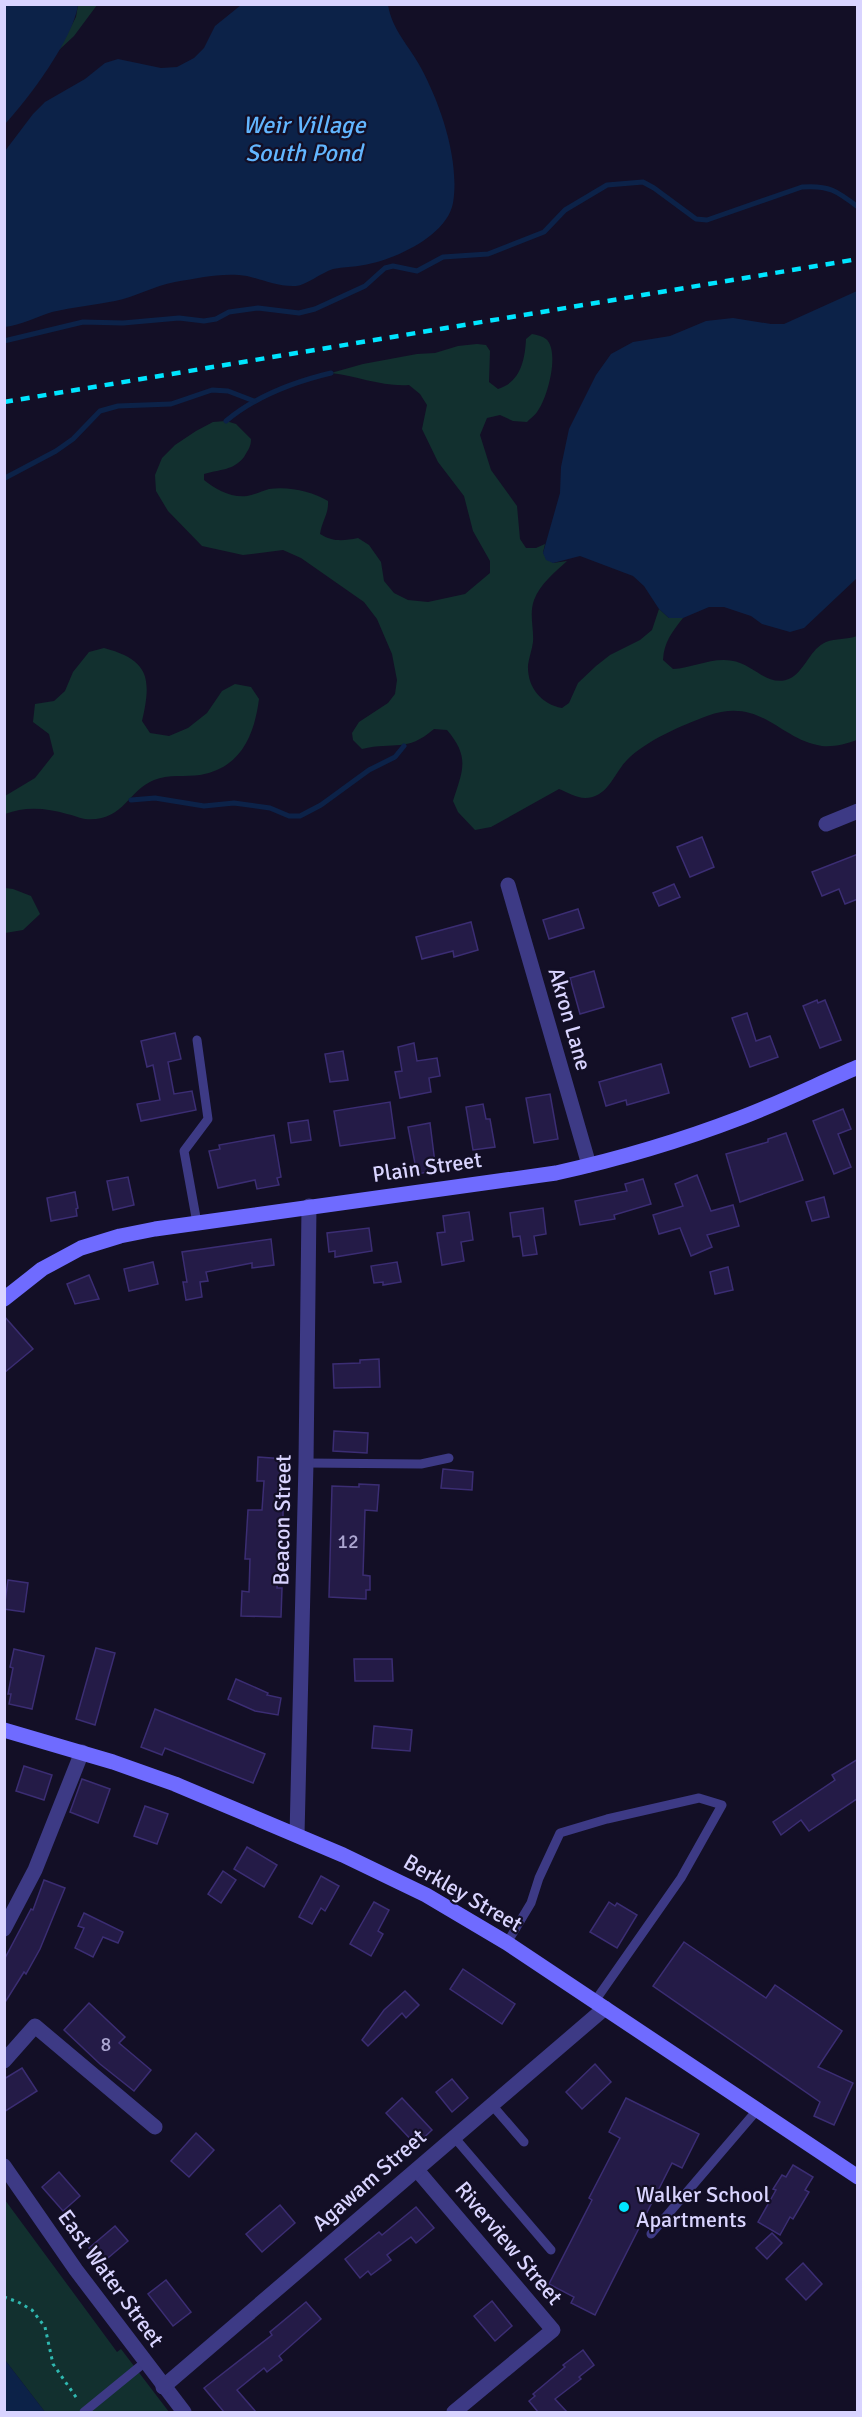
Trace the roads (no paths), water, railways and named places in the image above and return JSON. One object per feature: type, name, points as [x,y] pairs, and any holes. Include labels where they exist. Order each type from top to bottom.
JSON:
[{"type":"main road","name":"Plain Street","points":[[4,1299],[42,1269],[81,1248],[120,1236],[309,1206],[556,1173],[635,1153],[732,1121],[858,1067]]},
{"type":"main road","name":"Berkley Street","points":[[4,1730],[82,1752],[175,1784],[297,1835],[410,1887],[457,1912],[507,1943],[858,2177]]},
{"type":"street","points":[[826,824],[858,811]]},
{"type":"street","name":"Akron Lane","points":[[508,885],[589,1165]]},
{"type":"street","name":"Beacon Street","points":[[297,1835],[306,1463],[309,1206]]},
{"type":"street","points":[[4,1929],[35,1870],[82,1752]]},
{"type":"street","name":"Agawam Street","points":[[163,2387],[492,2105],[600,2004]]},
{"type":"street","points":[[4,2061],[35,2026],[155,2127]]},
{"type":"street","name":"East Water Street","points":[[4,2166],[144,2363],[184,2412]]},
{"type":"street","name":"Riverview Street","points":[[417,2170],[553,2330],[454,2412]]},
{"type":"lane","points":[[197,1040],[208,1119],[184,1151],[197,1223]]},
{"type":"lane","points":[[306,1463],[421,1464],[449,1458]]},
{"type":"lane","points":[[507,1943],[531,1903],[539,1878],[560,1833],[607,1819],[699,1798],[722,1805],[681,1878],[600,2004]]},
{"type":"lane","points":[[492,2105],[524,2142]]},
{"type":"lane","points":[[651,2234],[758,2109]]},
{"type":"lane","points":[[454,2137],[551,2250]]},
{"type":"lane","points":[[85,2412],[144,2363]]},
{"type":"water","points":[[5,4],[78,5],[68,34],[49,68],[5,124]]},
{"type":"water","name":"Weir Village South Pond","points":[[241,5],[388,5],[397,30],[417,60],[428,83],[447,134],[454,169],[453,203],[449,215],[441,226],[418,245],[390,258],[364,265],[333,269],[296,286],[238,275],[202,277],[167,284],[115,301],[52,312],[5,327],[5,151],[45,102],[85,79],[105,63],[118,59],[161,68],[177,67],[194,58],[204,48],[215,26]]},
{"type":"water","points":[[857,291],[857,578],[804,628],[790,632],[762,624],[751,616],[724,607],[709,607],[683,618],[669,618],[659,609],[644,586],[633,576],[580,556],[553,563],[546,560],[543,553],[560,493],[561,467],[569,429],[596,375],[611,354],[633,342],[670,336],[706,321],[733,318],[784,324]]},
{"type":"water","points":[[5,2360],[45,2412],[5,2412]]},
{"type":"waterway","points":[[4,341],[83,322],[123,323],[179,318],[204,321],[216,319],[229,312],[258,308],[299,313],[315,309],[365,286],[385,268],[393,266],[417,271],[443,257],[488,254],[544,232],[565,210],[607,185],[643,182],[696,219],[707,220],[802,187],[832,190],[858,207]]},
{"type":"waterway","points":[[226,421],[262,397],[331,373]]},
{"type":"waterway","points":[[5,478],[56,451],[73,439],[100,411],[118,406],[171,404],[212,390],[228,391],[254,401]]},
{"type":"waterway","points":[[131,800],[155,798],[204,806],[234,803],[270,808],[289,816],[300,816],[321,805],[369,770],[395,757],[404,746]]},
{"type":"railway","points":[[4,402],[858,259]]},
{"type":"place","name":"Walker School Apartments","points":[[624,2207]]}]
